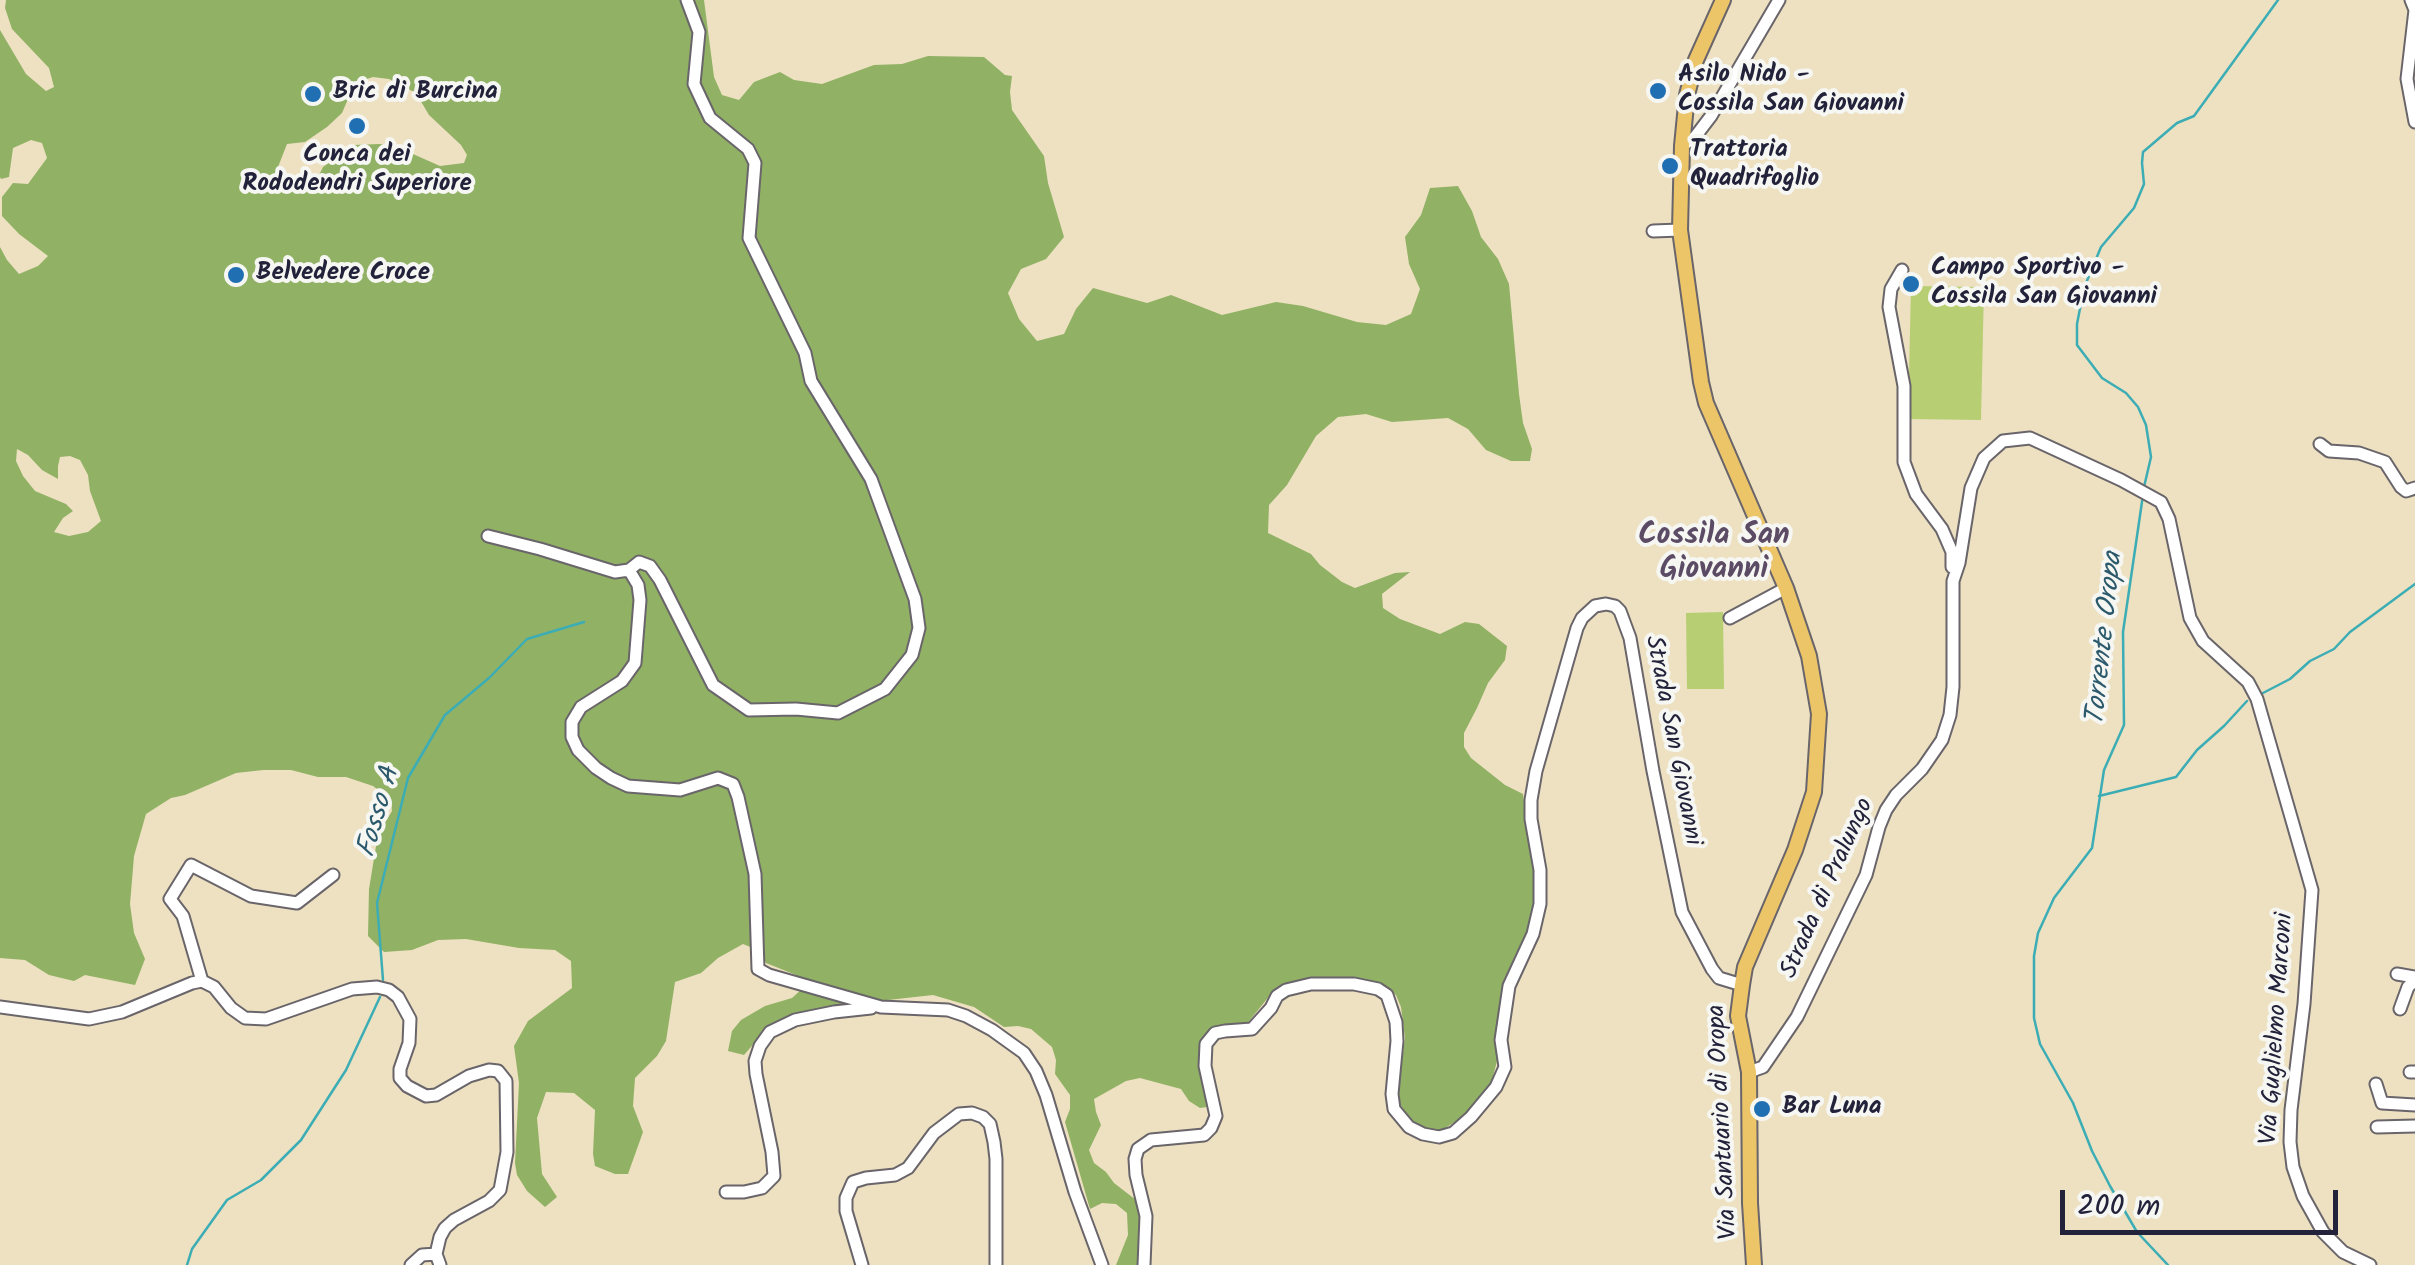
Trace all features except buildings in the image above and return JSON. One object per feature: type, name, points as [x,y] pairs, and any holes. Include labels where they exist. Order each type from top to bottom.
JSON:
[{"type":"main road","name":"Via Santuario di Oropa","points":[[1723,0],[1696,60],[1687,95],[1680,230],[1706,403],[1786,588],[1810,656],[1819,714],[1814,792],[1795,850],[1745,967],[1738,1016],[1749,1072],[1754,1265]]},
{"type":"street","points":[[488,536],[614,572],[628,570],[639,562],[650,566],[713,685],[749,710],[838,713],[885,689],[912,654],[919,628],[915,599],[871,480],[812,381],[805,352],[749,238],[755,163],[748,149],[710,118],[694,84],[698,32],[687,0]]},
{"type":"street","points":[[1682,146],[1711,116],[1779,0]]},
{"type":"street","points":[[2411,0],[2415,10],[2407,79],[2415,122]]},
{"type":"street","points":[[1653,231],[1680,230]]},
{"type":"street","points":[[1902,270],[1891,289],[1889,308],[1904,386],[1904,462],[1916,494],[1942,529],[1952,552],[1953,581]]},
{"type":"street","name":"Strada di Pralungo","points":[[1749,1072],[1763,1067],[1796,1017],[1866,875],[1886,810],[1942,740],[1953,686],[1953,581],[1971,488],[1984,458],[2003,441],[2030,438],[2161,502]]},
{"type":"street","points":[[2320,444],[2329,452],[2360,453],[2385,462],[2401,487],[2406,491],[2415,488]]},
{"type":"street","name":"Via Guglielmo Marconi","points":[[2161,502],[2169,519],[2190,618],[2203,641],[2248,682],[2256,700],[2312,890],[2292,1110],[2293,1167],[2302,1196],[2323,1232],[2343,1252],[2370,1265]]},
{"type":"street","points":[[628,570],[638,584],[640,600],[635,662],[622,681],[581,707],[572,722],[572,737],[578,750],[596,768],[628,786],[680,790],[718,778],[732,784],[755,874],[758,969],[881,1007]]},
{"type":"street","points":[[1730,618],[1786,588]]},
{"type":"street","name":"Strada San Giovanni","points":[[1144,1265],[1146,1216],[1136,1175],[1138,1150],[1151,1140],[1204,1135],[1211,1128],[1216,1116],[1205,1066],[1206,1044],[1215,1033],[1224,1030],[1252,1030],[1286,990],[1311,984],[1354,984],[1386,995],[1396,1022],[1394,1109],[1410,1127],[1423,1134],[1439,1137],[1453,1133],[1496,1088],[1505,1067],[1501,1040],[1509,986],[1533,934],[1540,904],[1540,870],[1531,819],[1536,771],[1576,628],[1595,606],[1615,606],[1630,638],[1682,912],[1719,978],[1742,985]]},
{"type":"street","points":[[202,982],[183,916],[170,899],[191,865],[251,896],[297,903],[333,875]]},
{"type":"street","points":[[2397,974],[2415,978],[2400,1009]]},
{"type":"street","points":[[0,1007],[89,1019],[122,1012],[202,982],[214,987],[230,1008],[253,1020],[278,1016],[352,989],[388,990],[398,997],[410,1019],[409,1043],[400,1069],[400,1078],[407,1086],[426,1096],[436,1095],[481,1072],[498,1070],[508,1092],[507,1152],[500,1190],[490,1201],[445,1228],[438,1259],[422,1255],[411,1265]]},
{"type":"street","points":[[726,1192],[762,1188],[774,1176],[755,1061],[770,1032],[794,1020],[834,1012],[881,1007],[948,1010],[992,1030],[1024,1053],[1036,1071],[1102,1265]]},
{"type":"street","points":[[2376,1084],[2382,1103],[2415,1104]]},
{"type":"street","points":[[862,1265],[846,1210],[853,1182],[895,1175],[908,1168],[934,1133],[959,1114],[972,1112],[990,1124],[994,1142],[996,1265]]},
{"type":"street","points":[[2377,1127],[2415,1126]]},
{"type":"green space","points":[[6,0],[704,0],[714,77],[722,95],[739,100],[754,82],[780,72],[794,80],[822,84],[874,65],[902,64],[928,56],[984,57],[1005,75],[1012,76],[1012,110],[1044,156],[1064,237],[1046,259],[1021,269],[1008,293],[1019,319],[1037,341],[1064,334],[1076,309],[1093,288],[1147,303],[1171,295],[1222,315],[1276,302],[1386,325],[1411,314],[1420,289],[1409,264],[1405,237],[1421,215],[1430,188],[1458,186],[1481,237],[1498,259],[1509,284],[1523,423],[1532,449],[1530,461],[1511,461],[1486,450],[1468,429],[1448,418],[1392,422],[1366,414],[1338,417],[1316,436],[1287,485],[1269,505],[1268,533],[1311,554],[1342,582],[1355,588],[1395,573],[1410,572],[1382,594],[1383,608],[1440,634],[1465,622],[1479,624],[1507,646],[1505,660],[1488,683],[1464,733],[1464,747],[1471,758],[1523,794],[1535,881],[1528,928],[1503,982],[1495,1035],[1497,1061],[1490,1088],[1445,1128],[1435,1131],[1418,1125],[1400,1104],[1405,1038],[1396,995],[1385,986],[1354,978],[1297,980],[1271,994],[1245,1026],[1229,1024],[1213,1028],[1204,1036],[1199,1064],[1207,1107],[1200,1108],[1189,1101],[1181,1089],[1140,1078],[1126,1081],[1094,1099],[1101,1125],[1089,1150],[1094,1163],[1136,1200],[1141,1223],[1139,1265],[1116,1265],[1128,1235],[1127,1213],[1116,1204],[1102,1203],[1090,1209],[1065,1122],[1070,1095],[1055,1074],[1052,1047],[1031,1029],[1004,1027],[974,1007],[933,995],[801,1013],[774,1025],[744,1055],[728,1051],[732,1031],[741,1020],[765,1006],[792,998],[803,988],[796,975],[766,963],[760,951],[743,944],[701,973],[675,982],[666,1041],[635,1078],[633,1106],[643,1132],[628,1174],[615,1174],[595,1166],[595,1110],[574,1093],[546,1092],[537,1118],[542,1174],[557,1197],[545,1207],[527,1191],[517,1175],[519,1083],[514,1046],[528,1021],[572,988],[571,961],[555,950],[466,939],[438,940],[412,950],[384,952],[368,936],[369,889],[378,834],[392,811],[391,800],[373,786],[346,777],[318,777],[291,770],[236,773],[171,798],[146,814],[134,856],[130,904],[134,933],[145,959],[135,985],[85,975],[74,981],[49,975],[25,960],[0,958],[0,247],[19,274],[38,266],[48,256],[2,216],[2,197],[13,183],[28,184],[47,158],[42,143],[31,140],[13,148],[9,177],[0,177],[0,30],[26,74],[46,91],[54,87],[49,68],[12,29]],"holes":[[[389,79],[416,93],[429,115],[461,145],[467,155],[464,163],[440,166],[380,144],[353,145],[323,167],[316,181],[289,191],[274,189],[287,144],[305,142],[327,127],[342,113],[364,80]],[[17,449],[58,479],[60,457],[80,460],[101,521],[88,532],[69,536],[54,532],[73,511],[35,491],[16,461]]]},
{"type":"green space","points":[[1911,286],[1984,287],[1981,420],[1908,419]]},
{"type":"green space","points":[[1723,612],[1724,689],[1687,689],[1686,613]]},
{"type":"waterway","name":"Torrente Oropa","points":[[2144,487],[2151,457],[2146,425],[2138,407],[2126,393],[2102,378],[2077,345],[2084,288],[2101,247],[2134,208],[2144,184],[2143,152],[2177,123],[2194,116],[2278,0]]},
{"type":"waterway","name":"Torrente Oropa","points":[[2143,495],[2123,632],[2124,725],[2104,770],[2092,848],[2054,898],[2038,933],[2034,1018],[2040,1044],[2073,1103],[2110,1186],[2137,1232],[2168,1265]]},
{"type":"waterway","points":[[2263,693],[2334,649],[2350,632],[2415,584]]},
{"type":"waterway","name":"Fosso A","points":[[383,980],[377,903],[408,778],[445,715],[527,639],[584,622]]},
{"type":"waterway","points":[[2099,796],[2176,777],[2197,750],[2247,701]]},
{"type":"waterway","name":"Fosso A","points":[[187,1265],[192,1249],[227,1200],[261,1180],[301,1140],[346,1070],[380,997]]},
{"type":"place","name":"Asilo Nido - Cossila San Giovanni","points":[[1658,91]]},
{"type":"place","name":"Bric di Burcina","points":[[313,94]]},
{"type":"place","name":"Conca dei Rododendri Superiore","points":[[357,126]]},
{"type":"place","name":"Trattoria Quadrifoglio","points":[[1670,166]]},
{"type":"place","name":"Belvedere Croce","points":[[236,275]]},
{"type":"place","name":"Campo Sportivo - Cossila San Giovanni","points":[[1911,284]]},
{"type":"place","name":"Bar Luna","points":[[1762,1109]]},
{"type":"district","name":"Cossila San Giovanni","points":[[1714,555]]}]
